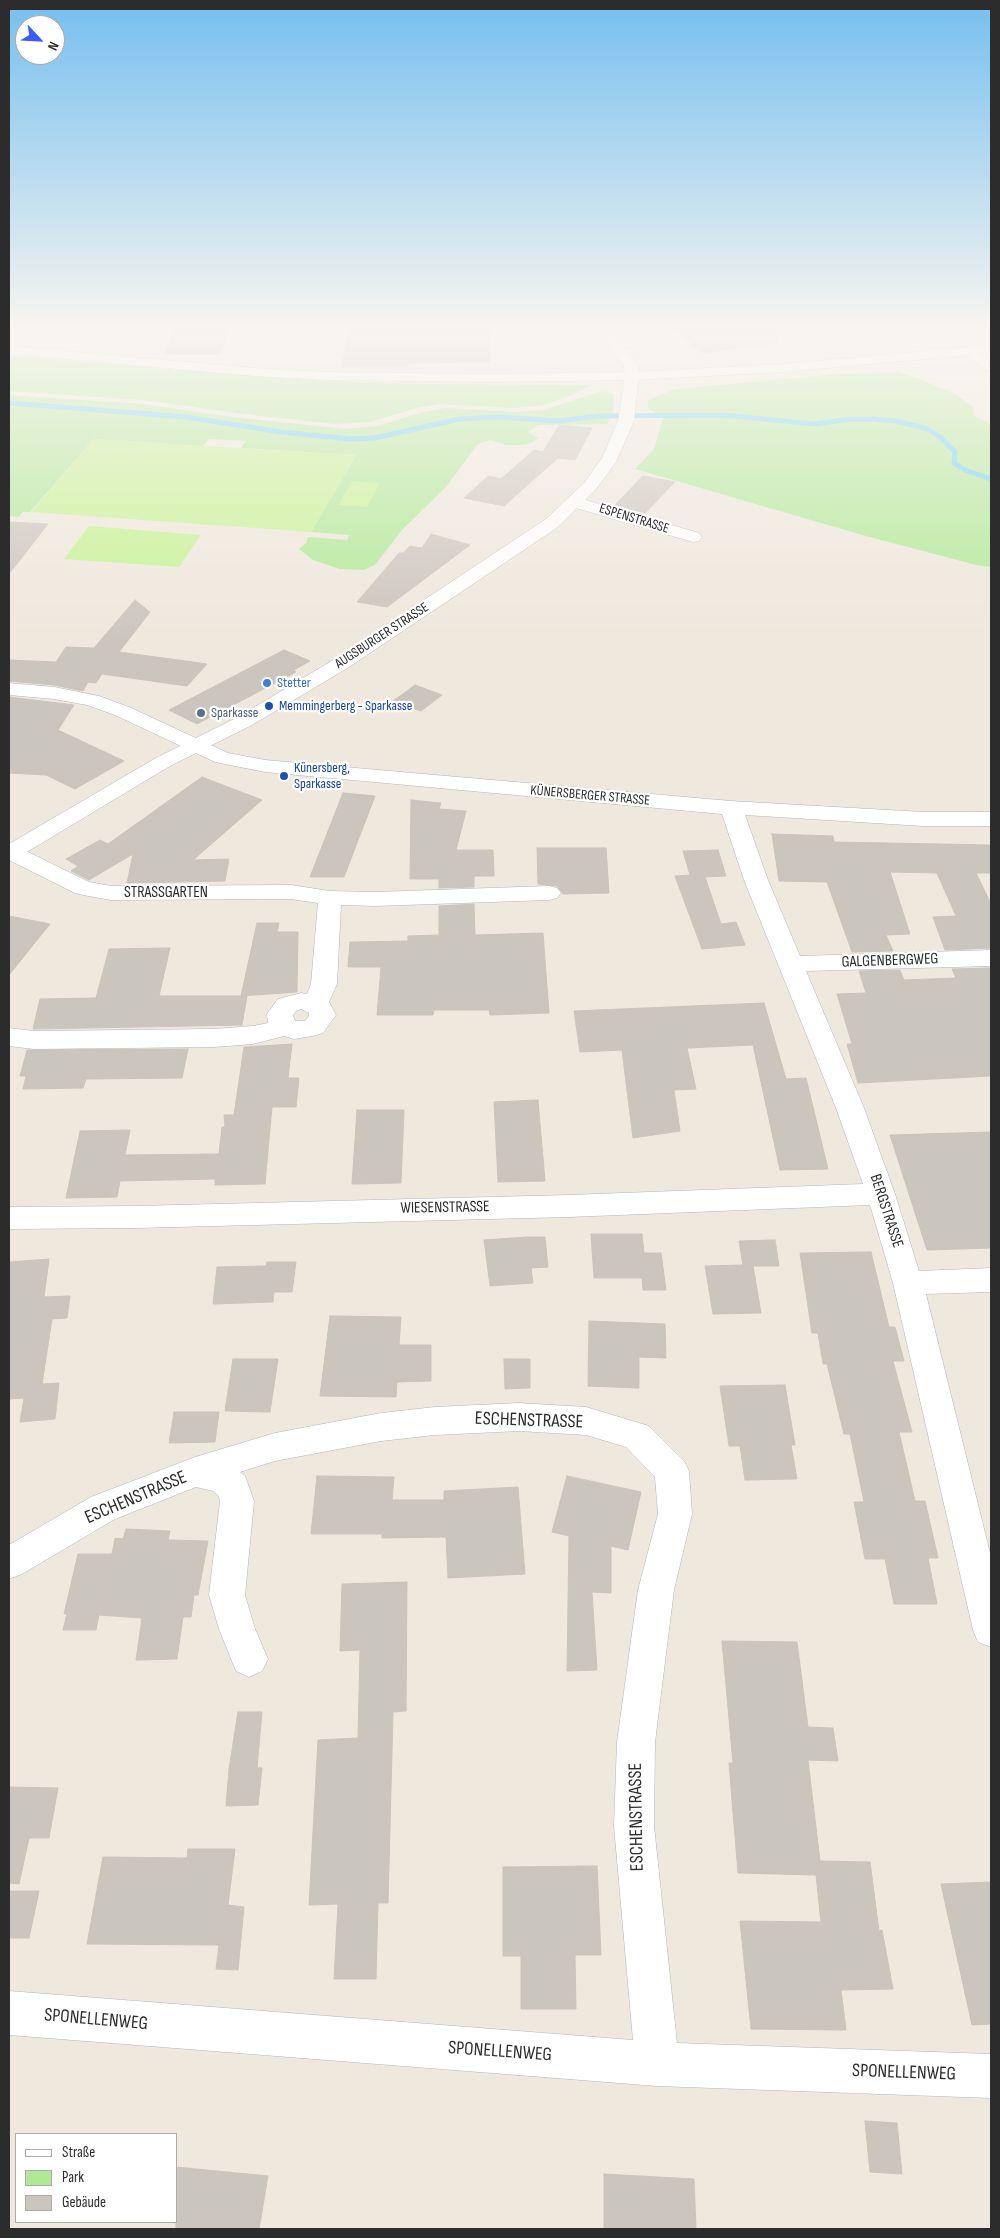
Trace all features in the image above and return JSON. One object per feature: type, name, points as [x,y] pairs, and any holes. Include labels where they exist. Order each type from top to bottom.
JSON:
[{"type":"street","name":"AUGSBURGER STRASSE","points":[[9,852],[194,745],[245,721],[342,663],[532,538],[552,524],[575,502],[610,459],[619,433]]},
{"type":"street","name":"ESPENSTRASSE","points":[[575,502],[693,537]]},
{"type":"street","name":"KÜNERSBERGER STRASSE","points":[[9,689],[54,693],[92,700],[128,713],[222,758],[297,770],[731,808],[923,819],[991,819]]},
{"type":"street","name":"BERGSTRASSE","points":[[731,808],[756,880],[850,1108],[882,1194],[908,1283],[987,1592],[991,1630]]},
{"type":"street","name":"STRASSGARTEN","points":[[9,852],[83,888],[127,894],[291,892],[330,898],[384,899],[549,894]]},
{"type":"street","points":[[9,1037],[34,1040],[214,1038],[254,1036],[286,1027],[281,1023],[280,1014],[287,1005],[301,1001],[315,1004],[324,984],[330,898]]},
{"type":"street","name":"GALGENBERGWEG","points":[[790,964],[991,958]]},
{"type":"street","name":"WIESENSTRASSE","points":[[9,1218],[137,1217],[569,1206],[882,1194]]},
{"type":"street","points":[[908,1283],[991,1280]]},
{"type":"street","name":"ESCHENSTRASSE","points":[[9,1563],[103,1508],[195,1472],[275,1447],[381,1427],[435,1421],[519,1416],[586,1421],[637,1436],[672,1470],[676,1514],[656,1590],[636,1742],[634,1826],[657,2064]]},
{"type":"street","points":[[195,1472],[222,1478],[233,1487],[237,1501],[227,1595],[237,1629],[249,1659]]},
{"type":"street","name":"SPONELLENWEG","points":[[9,2013],[657,2064],[991,2076]]},
{"type":"green space","points":[[9,433],[530,433],[538,438],[531,443],[523,445],[506,445],[490,440],[478,444],[446,487],[402,530],[375,565],[363,570],[340,569],[313,560],[299,549],[306,543],[308,537],[347,540],[349,535],[311,532],[356,455],[241,448],[246,441],[209,439],[203,446],[94,439],[30,512],[23,512],[18,517],[9,516]]},
{"type":"green space","points":[[659,433],[991,433],[991,567],[976,565],[866,536],[635,469],[654,449]]},
{"type":"green space","points":[[94,439],[357,455],[311,532],[31,512]]},
{"type":"green space","points":[[352,481],[380,483],[367,507],[338,505]]},
{"type":"green space","points":[[89,526],[201,535],[179,567],[64,559]]},
{"type":"building","points":[[554,433],[589,433],[575,460],[558,458],[504,506],[464,498],[488,476],[501,479],[534,450],[543,452]]},
{"type":"building","points":[[643,476],[675,482],[645,513],[614,506]]},
{"type":"building","points":[[9,522],[48,524],[9,574]]},
{"type":"building","points":[[431,534],[470,545],[387,607],[357,602],[399,553],[403,553],[410,546],[422,548]]},
{"type":"building","points":[[135,600],[150,612],[119,652],[207,664],[187,686],[102,674],[96,683],[88,682],[83,691],[54,685],[9,681],[9,660],[56,662],[66,647],[94,648]]},
{"type":"building","points":[[284,650],[310,661],[294,670],[296,672],[197,724],[169,710]]},
{"type":"building","points":[[415,685],[442,695],[421,711],[393,701]]},
{"type":"building","points":[[9,697],[74,705],[58,730],[124,761],[75,789],[46,775],[9,773]]},
{"type":"building","points":[[202,777],[262,800],[193,860],[229,859],[225,881],[127,883],[133,854],[89,880],[71,871],[78,866],[66,859],[100,840],[108,844]]},
{"type":"building","points":[[343,793],[375,796],[344,877],[310,877]]},
{"type":"building","points":[[411,800],[441,803],[439,809],[466,811],[456,850],[493,850],[494,876],[474,876],[474,887],[439,888],[439,879],[410,879]]},
{"type":"building","points":[[772,834],[833,836],[834,842],[991,845],[991,873],[976,873],[991,904],[991,948],[945,950],[933,917],[956,916],[937,873],[890,872],[910,934],[886,935],[893,951],[852,952],[827,882],[779,881]]},
{"type":"building","points":[[537,848],[606,848],[609,893],[563,894],[557,886],[538,884]]},
{"type":"building","points":[[718,850],[726,876],[705,877],[721,924],[736,922],[745,945],[702,949],[675,876],[690,875],[683,851]]},
{"type":"building","points":[[474,904],[475,935],[543,933],[549,1013],[490,1015],[489,1010],[434,1010],[433,1015],[377,1015],[381,967],[348,967],[350,942],[408,941],[408,936],[439,935],[439,906]]},
{"type":"building","points":[[9,916],[50,924],[9,975]]},
{"type":"building","points":[[257,923],[279,923],[277,932],[298,932],[297,992],[241,996]]},
{"type":"building","points":[[170,948],[159,996],[247,996],[242,1025],[33,1029],[40,999],[96,998],[109,949]]},
{"type":"building","points":[[991,968],[991,1076],[858,1083],[847,1044],[852,1044],[837,994],[866,993],[859,971],[900,970],[904,980],[956,978],[952,969]]},
{"type":"building","points":[[764,1003],[786,1079],[806,1078],[828,1169],[780,1170],[753,1045],[687,1048],[696,1089],[674,1090],[680,1131],[633,1138],[622,1050],[580,1052],[574,1011]]},
{"type":"building","points":[[292,1044],[288,1078],[299,1078],[296,1107],[272,1107],[265,1184],[215,1185],[215,1179],[120,1181],[117,1197],[66,1198],[80,1131],[130,1130],[125,1155],[219,1154],[222,1127],[225,1127],[224,1115],[234,1115],[244,1047]]},
{"type":"building","points":[[188,1049],[182,1078],[86,1079],[83,1088],[23,1089],[26,1076],[20,1076],[27,1050]]},
{"type":"building","points":[[538,1100],[545,1181],[498,1182],[494,1102]]},
{"type":"building","points":[[357,1110],[404,1110],[401,1183],[352,1184]]},
{"type":"building","points":[[991,1132],[991,1248],[927,1250],[890,1135]]},
{"type":"building","points":[[591,1234],[642,1234],[644,1253],[661,1253],[666,1290],[643,1290],[642,1278],[594,1278]]},
{"type":"building","points":[[545,1237],[548,1267],[531,1268],[533,1283],[490,1286],[484,1240]]},
{"type":"building","points":[[775,1240],[779,1266],[753,1266],[761,1313],[713,1314],[705,1266],[743,1265],[739,1241]]},
{"type":"building","points":[[871,1252],[889,1327],[895,1327],[904,1361],[893,1361],[912,1432],[899,1432],[915,1501],[925,1501],[938,1558],[928,1558],[937,1604],[894,1604],[885,1559],[865,1559],[854,1502],[864,1502],[850,1434],[844,1434],[827,1364],[823,1364],[818,1333],[812,1333],[800,1253]]},
{"type":"building","points":[[49,1259],[44,1297],[70,1296],[67,1318],[52,1319],[42,1384],[59,1383],[55,1419],[20,1422],[24,1398],[9,1399],[9,1262]]},
{"type":"building","points":[[267,1262],[296,1262],[292,1292],[274,1292],[273,1302],[213,1304],[217,1267],[266,1266]]},
{"type":"building","points":[[330,1316],[401,1317],[399,1345],[431,1345],[431,1381],[397,1382],[396,1397],[320,1396]]},
{"type":"building","points":[[589,1321],[665,1324],[666,1358],[639,1357],[639,1388],[588,1386]]},
{"type":"building","points":[[233,1359],[278,1359],[270,1412],[225,1411]]},
{"type":"building","points":[[504,1359],[530,1359],[530,1388],[505,1389]]},
{"type":"building","points":[[785,1385],[795,1445],[791,1445],[797,1479],[745,1480],[740,1446],[729,1446],[720,1386]]},
{"type":"building","points":[[174,1412],[219,1412],[215,1442],[169,1443]]},
{"type":"building","points":[[317,1476],[394,1477],[392,1500],[444,1500],[444,1491],[518,1487],[525,1574],[448,1578],[446,1537],[382,1538],[382,1534],[311,1534]]},
{"type":"building","points":[[567,1476],[641,1492],[628,1550],[611,1546],[611,1593],[592,1592],[597,1670],[567,1671],[569,1536],[552,1532]]},
{"type":"building","points":[[126,1529],[170,1531],[168,1540],[208,1541],[198,1595],[194,1595],[191,1617],[183,1617],[177,1659],[136,1660],[142,1618],[99,1615],[96,1630],[63,1630],[67,1614],[64,1614],[78,1554],[112,1554],[115,1538],[123,1539]]},
{"type":"building","points":[[407,1582],[406,1711],[393,1712],[388,1903],[378,1903],[376,1979],[334,1979],[338,1904],[309,1905],[318,1740],[358,1738],[360,1650],[340,1651],[342,1584]]},
{"type":"building","points":[[722,1641],[797,1642],[808,1727],[833,1728],[838,1761],[808,1760],[820,1861],[870,1862],[879,1931],[882,1930],[893,1989],[841,1990],[846,2030],[751,2029],[740,1921],[821,1922],[816,1875],[738,1873],[729,1763],[733,1763]]},
{"type":"building","points":[[238,1712],[262,1712],[257,1768],[262,1768],[258,1805],[226,1806],[229,1769]]},
{"type":"building","points":[[9,1787],[58,1788],[49,1838],[29,1838],[19,1884],[9,1883]]},
{"type":"building","points":[[188,1849],[235,1849],[228,1905],[244,1907],[238,1970],[216,1969],[219,1945],[87,1944],[103,1857],[187,1858]]},
{"type":"building","points":[[597,1866],[601,1955],[575,1955],[576,2009],[521,2009],[521,1956],[503,1956],[503,1867]]},
{"type":"building","points":[[991,1882],[991,2024],[972,2025],[941,1884]]},
{"type":"building","points":[[9,1891],[39,1891],[29,1938],[9,1938]]},
{"type":"building","points":[[865,2121],[897,2123],[902,2174],[870,2172]]},
{"type":"building","points":[[178,2167],[268,2176],[259,2229],[176,2229],[176,2223],[178,2223]]},
{"type":"building","points":[[604,2174],[694,2179],[696,2229],[604,2229]]},
{"type":"waterway","points":[[295,433],[350,439],[374,438],[395,433]]},
{"type":"waterway","points":[[934,433],[955,452],[954,463],[965,470],[991,479]]},
{"type":"place","name":"Stetter","points":[[267,683]]},
{"type":"place","name":"Memmingerberg - Sparkasse","points":[[269,706]]},
{"type":"place","name":"Sparkasse","points":[[201,713]]},
{"type":"place","name":"Künersberg, Sparkasse","points":[[284,776]]}]
